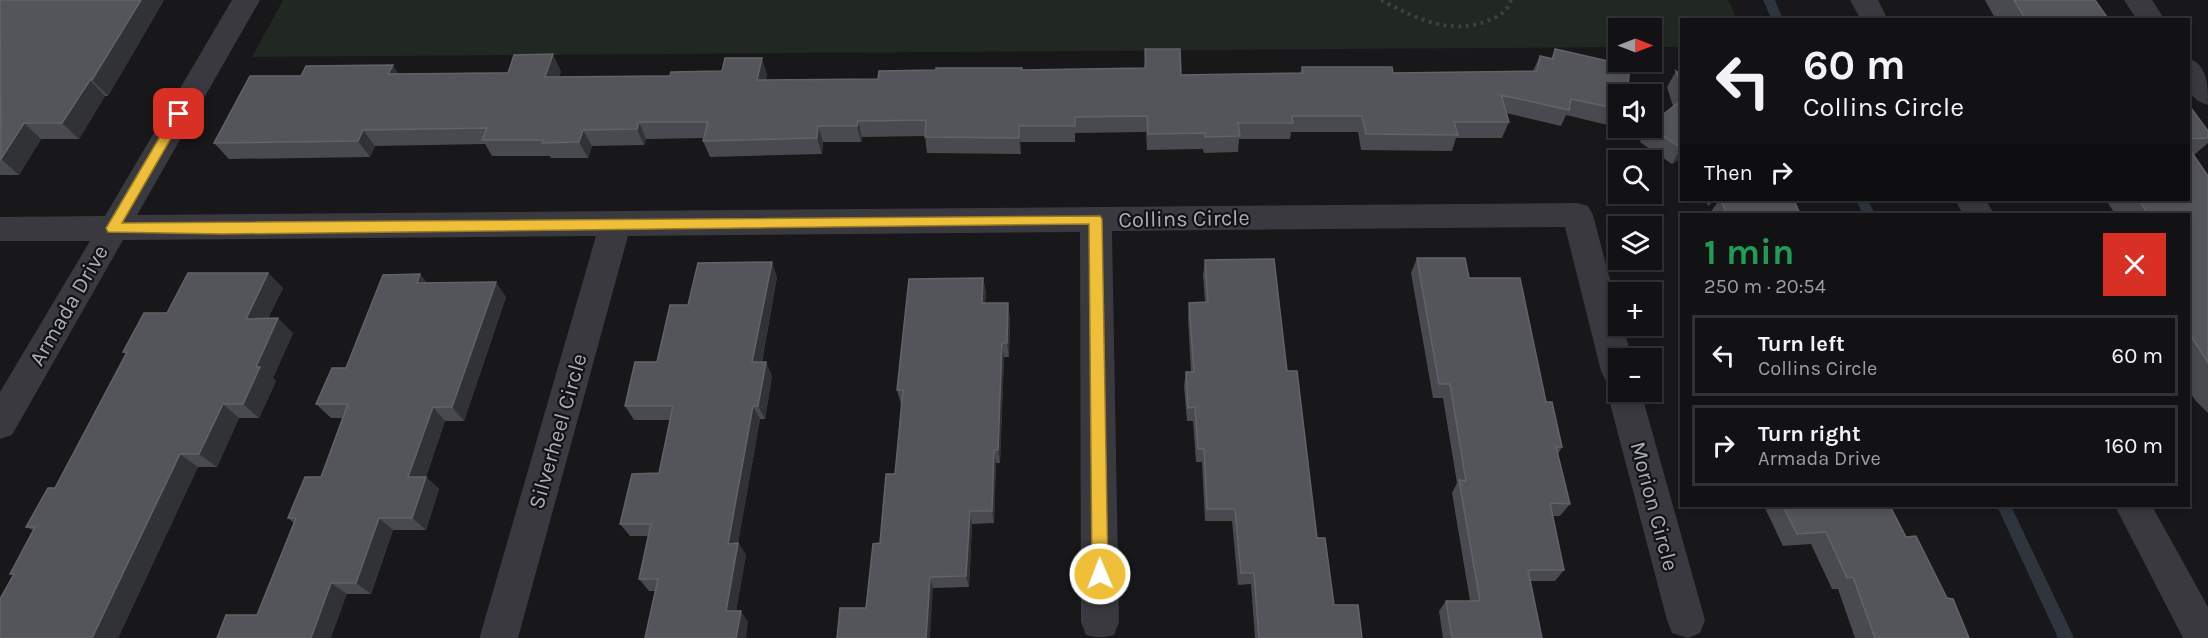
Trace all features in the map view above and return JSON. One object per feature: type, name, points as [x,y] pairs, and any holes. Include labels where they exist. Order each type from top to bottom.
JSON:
[{"type":"street","name":"Armada Drive","points":[[0,424],[246,0]]},
{"type":"street","points":[[1864,0],[1874,18]]},
{"type":"street","points":[[2138,0],[2151,18]]},
{"type":"street","points":[[2190,58],[2208,58]]},
{"type":"street","points":[[2190,71],[2208,95]]},
{"type":"street","name":"Collins Circle","points":[[0,229],[1577,215],[1612,348]]},
{"type":"street","points":[[1096,219],[1101,622]]},
{"type":"street","name":"Silverheel Circle","points":[[500,636],[615,225]]},
{"type":"street","name":"Morion Circle","points":[[1627,402],[1686,620]]},
{"type":"street","points":[[2134,507],[2204,638]]},
{"type":"path","points":[[1381,0],[1416,18],[1444,27],[1465,29],[1483,25],[1502,14],[1510,5],[1511,0]]},
{"type":"shaded area","points":[[283,0],[1728,0],[1737,18],[1680,18],[1680,47],[1662,47],[1662,18],[1608,18],[1608,47],[252,57]]},
{"type":"building","points":[[0,0],[141,0],[92,80],[62,123],[24,123],[1,159]]},
{"type":"building","points":[[2014,0],[2095,0],[2108,18],[2025,18]]},
{"type":"building","points":[[1145,49],[1180,49],[1181,75],[1303,73],[1302,67],[1392,67],[1393,73],[1537,71],[1540,56],[1553,59],[1555,49],[1608,61],[1608,72],[1629,72],[1628,84],[1608,84],[1608,107],[1571,99],[1569,110],[1501,95],[1509,122],[1454,122],[1458,135],[1366,134],[1362,116],[1292,116],[1293,123],[1238,123],[1240,136],[1205,137],[1205,133],[1148,134],[1147,116],[1075,117],[1075,126],[1019,126],[1019,138],[925,137],[926,120],[858,121],[857,126],[818,126],[817,138],[703,141],[708,122],[639,122],[637,129],[583,130],[579,142],[482,140],[487,128],[363,130],[358,141],[214,143],[250,76],[301,76],[306,66],[393,65],[388,74],[508,73],[514,55],[553,54],[545,77],[670,76],[671,72],[722,71],[725,58],[762,58],[757,80],[878,79],[879,71],[936,70],[936,68],[1022,68],[1021,70],[1146,68]]},
{"type":"building","points":[[1680,102],[1680,147],[1662,135],[1662,115]]},
{"type":"building","points":[[2190,107],[2208,131],[2208,138],[2190,139]]},
{"type":"building","points":[[2190,150],[2208,176],[2208,363],[2190,334],[2190,213],[2147,213],[2140,201],[2190,201]]},
{"type":"building","points":[[1721,201],[1794,201],[1800,213],[1727,213]]},
{"type":"building","points":[[1417,258],[1465,258],[1469,278],[1520,278],[1546,402],[1552,402],[1562,447],[1556,447],[1570,504],[1550,503],[1564,570],[1528,570],[1542,638],[1452,638],[1446,601],[1480,601],[1459,480],[1466,481],[1450,384],[1439,384]]},
{"type":"building","points":[[1274,259],[1287,371],[1297,371],[1317,538],[1325,538],[1334,605],[1358,605],[1362,638],[1259,638],[1254,573],[1241,573],[1235,509],[1207,509],[1204,449],[1198,449],[1195,407],[1188,408],[1186,372],[1194,372],[1189,303],[1208,302],[1205,260]]},
{"type":"building","points":[[772,262],[752,362],[766,362],[758,406],[753,406],[728,544],[738,543],[726,611],[741,611],[736,638],[645,638],[658,579],[639,579],[651,524],[620,524],[632,474],[659,473],[673,406],[625,406],[635,362],[657,362],[670,305],[688,305],[698,263]]},
{"type":"building","points":[[188,273],[268,273],[246,319],[278,318],[256,367],[260,367],[243,404],[223,404],[199,454],[180,454],[92,638],[0,638],[0,599],[14,574],[10,574],[35,527],[26,527],[48,488],[55,488],[127,352],[123,352],[144,313],[167,313]]},
{"type":"building","points":[[420,274],[417,283],[496,282],[452,407],[433,407],[408,477],[426,477],[412,518],[379,518],[356,583],[331,583],[311,638],[217,638],[226,615],[257,615],[296,518],[288,518],[305,477],[321,477],[348,404],[316,404],[332,368],[346,368],[383,275]]},
{"type":"building","points":[[983,278],[982,303],[1008,303],[1007,343],[1002,343],[998,450],[994,450],[992,511],[970,511],[966,576],[930,577],[926,638],[837,638],[840,608],[866,608],[873,544],[880,543],[886,474],[895,474],[903,390],[897,390],[909,279]]},
{"type":"building","points":[[1784,507],[1891,507],[1906,537],[1916,536],[1947,598],[1953,599],[1969,638],[1875,638],[1853,577],[1847,578],[1826,532],[1797,534]]},
{"type":"waterway","points":[[1769,0],[1777,18]]},
{"type":"waterway","points":[[1862,201],[1868,213]]},
{"type":"waterway","points":[[2004,507],[2066,638]]},
{"type":"route","points":[[179,114],[112,228],[223,229],[1096,219],[1100,574]]}]
